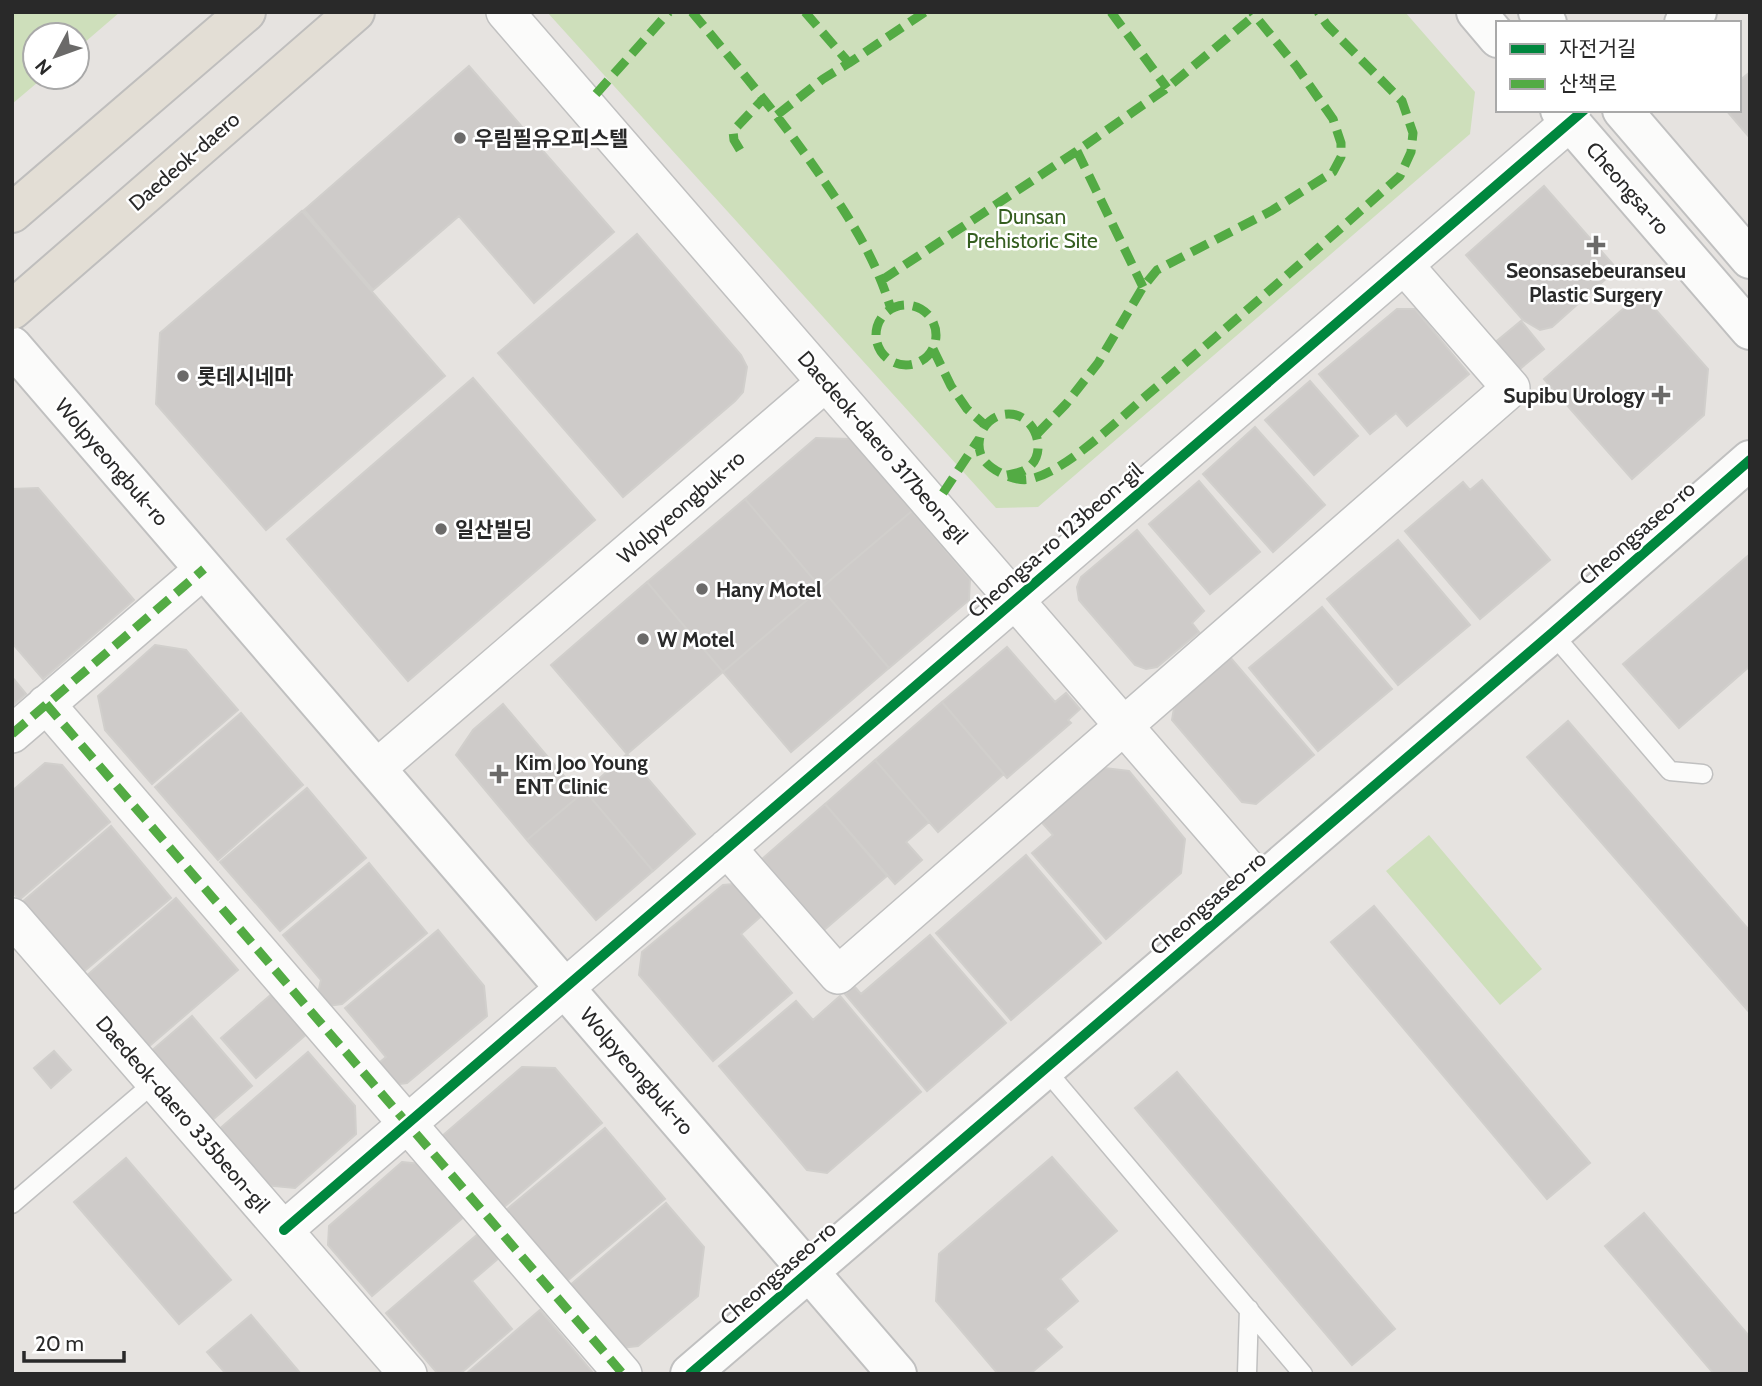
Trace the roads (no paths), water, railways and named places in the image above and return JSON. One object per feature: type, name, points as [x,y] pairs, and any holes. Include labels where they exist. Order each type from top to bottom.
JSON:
[{"type":"main road","points":[[12,213],[246,12]]},
{"type":"main road","name":"Daedeok-daero","points":[[12,310],[355,12]]},
{"type":"street","name":"Daedeok-daero 317beon-gil","points":[[505,12],[1260,883]]},
{"type":"street","points":[[1476,12],[1496,36]]},
{"type":"street","points":[[1624,112],[1750,259]]},
{"type":"street","name":"Cheongsa-ro 123beon-gil","points":[[284,1230],[1404,265],[1571,114]]},
{"type":"street","name":"Cheongsa-ro","points":[[1571,114],[1750,330]]},
{"type":"street","points":[[727,848],[838,975],[1511,388],[1404,265]]},
{"type":"street","name":"Wolpyeongbuk-ro","points":[[12,346],[897,1374]]},
{"type":"street","name":"Wolpyeongbuk-ro","points":[[376,769],[827,382]]},
{"type":"street","name":"Cheongsaseo-ro","points":[[690,1374],[1750,460]]},
{"type":"street","points":[[12,733],[204,569]]},
{"type":"street","points":[[46,704],[624,1374]]},
{"type":"street","name":"Daedeok-daero 335beon-gil","points":[[12,917],[408,1374]]},
{"type":"lane","points":[[1552,633],[1670,771],[1703,774]]},
{"type":"lane","points":[[1045,1069],[1303,1374]]},
{"type":"lane","points":[[12,1204],[155,1082]]},
{"type":"lane","points":[[1247,1374],[1249,1309]]},
{"type":"place","name":"우림필유오피스텔","points":[[460,138]]},
{"type":"place","name":"Seonsasebeuranseu Plastic Surgery","points":[[1596,245]]},
{"type":"place","name":"롯데시네마","points":[[183,376]]},
{"type":"place","name":"Supibu Urology","points":[[1661,395]]},
{"type":"place","name":"일산빌딩","points":[[441,529]]},
{"type":"place","name":"Hany Motel","points":[[702,589]]},
{"type":"place","name":"W Motel","points":[[643,639]]},
{"type":"place","name":"Kim Joo Young ENT Clinic","points":[[499,774]]},
{"type":"park label","name":"Dunsan Prehistoric Site","points":[[1032,228]]}]
